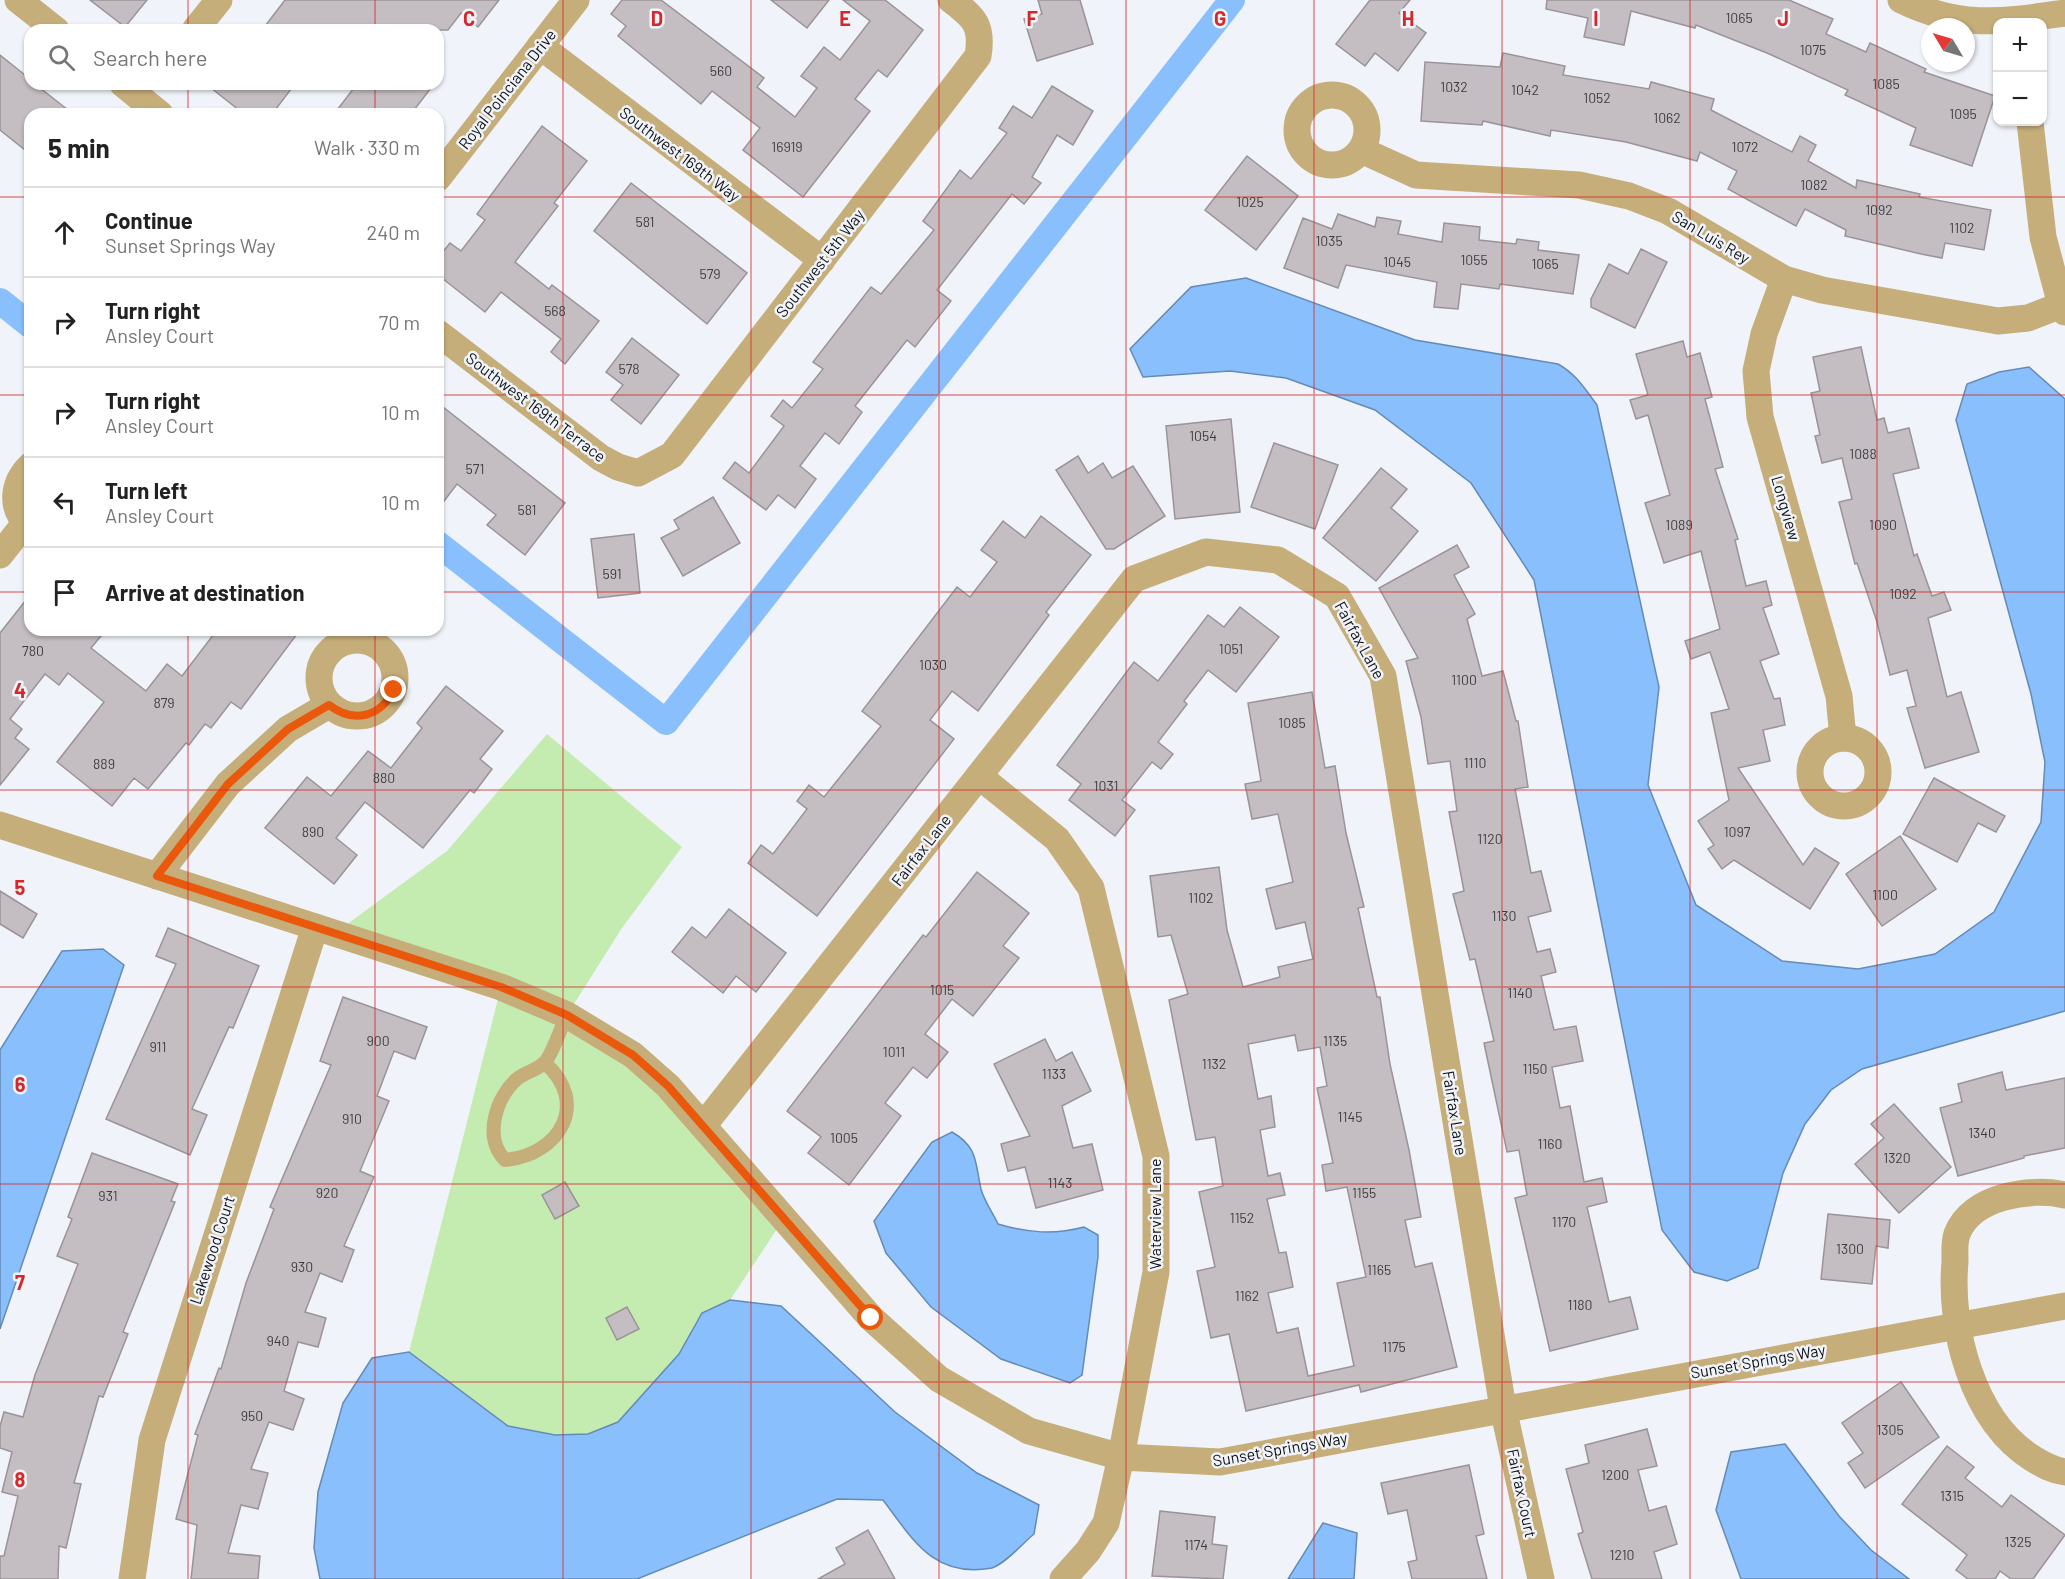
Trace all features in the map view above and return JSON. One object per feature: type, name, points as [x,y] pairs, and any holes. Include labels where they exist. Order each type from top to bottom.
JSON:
[{"type":"street","points":[[18,0],[48,24]]},
{"type":"street","points":[[200,24],[219,0]]},
{"type":"street","name":"Royal Poinciana Drive","points":[[444,170],[576,0]]},
{"type":"street","name":"Southwest 5th Way","points":[[638,472],[672,455],[968,72],[978,56],[981,35],[976,22],[951,0]]},
{"type":"street","points":[[1900,0],[1929,14],[1963,22],[2017,14],[2065,13]]},
{"type":"street","name":"Southwest 169th Way","points":[[540,46],[822,260]]},
{"type":"street","points":[[2030,126],[2043,237],[2063,308]]},
{"type":"street","name":"San Luis Rey","points":[[1361,150],[1416,175],[1579,185],[1629,196],[1668,211],[1784,279],[1822,290],[1998,321],[2028,318],[2063,308]]},
{"type":"street","name":"Longview","points":[[1784,279],[1764,334],[1756,371],[1760,417],[1839,696],[1843,738]]},
{"type":"street","name":"Southwest 169th Terrace","points":[[444,338],[601,458],[618,467],[638,472]]},
{"type":"street","points":[[24,475],[16,486],[15,499],[18,511],[24,519]]},
{"type":"street","points":[[0,555],[24,528]]},
{"type":"street","name":"Fairfax Lane","points":[[703,1126],[1134,579],[1206,552],[1278,560],[1336,597],[1383,676],[1503,1408]]},
{"type":"street","points":[[157,876],[228,784],[288,729],[329,705]]},
{"type":"street","name":"Waterview Lane","points":[[979,776],[1057,839],[1091,888],[1156,1156],[1156,1272],[1121,1457],[1106,1523],[1088,1551],[1063,1579]]},
{"type":"street","name":"Sunset Springs Way","points":[[0,825],[501,987],[567,1015],[633,1055],[668,1086],[871,1318],[939,1379],[1029,1431],[1121,1457],[1220,1462],[2065,1306]]},
{"type":"street","name":"Lakewood Court","points":[[132,1579],[152,1440],[315,927]]},
{"type":"street","points":[[2065,1195],[2015,1193],[1976,1210],[1957,1234],[1953,1287],[1958,1325],[1967,1362],[1987,1410],[2017,1448],[2053,1470],[2065,1472]]},
{"type":"street","name":"Fairfax Court","points":[[1503,1408],[1540,1579]]},
{"type":"lane","points":[[545,1063],[557,1073],[563,1084],[567,1099],[566,1118],[559,1133],[544,1149],[518,1159],[506,1160],[499,1154],[494,1133],[496,1112],[504,1093],[519,1077],[545,1063],[567,1015]]},
{"type":"green space","points":[[547,734],[682,847],[622,928],[567,1015],[633,1055],[783,1220],[730,1300],[702,1313],[679,1354],[618,1422],[588,1434],[555,1435],[508,1426],[409,1352],[501,987],[335,933],[447,851]]},
{"type":"water","points":[[1246,278],[1415,340],[1558,364],[1570,372],[1584,388],[1597,405],[1659,687],[1648,785],[1696,905],[1782,961],[1858,969],[1935,954],[1994,912],[2041,822],[2045,762],[2031,694],[1956,420],[1967,384],[1999,372],[2029,367],[2065,399],[2065,1011],[1862,1069],[1831,1090],[1805,1124],[1783,1173],[1758,1268],[1727,1281],[1694,1272],[1662,1230],[1534,580],[1471,483],[1375,410],[1286,378],[1230,371],[1143,377],[1130,349],[1191,287]]},
{"type":"water","points":[[103,949],[124,965],[0,1329],[0,1050],[62,951]]},
{"type":"water","points":[[952,1132],[967,1143],[974,1156],[982,1193],[998,1224],[1041,1232],[1084,1227],[1098,1235],[1098,1257],[1082,1375],[1070,1383],[1001,1359],[931,1307],[886,1253],[874,1221],[932,1142]]},
{"type":"water","points":[[730,1300],[781,1306],[895,1412],[977,1473],[1039,1505],[1034,1534],[997,1566],[972,1570],[954,1567],[926,1552],[883,1500],[837,1499],[637,1579],[320,1579],[314,1548],[318,1492],[343,1403],[372,1358],[409,1352],[508,1426],[555,1435],[588,1434],[618,1422],[679,1354],[702,1313]]},
{"type":"water","points":[[1785,1444],[1839,1516],[1871,1550],[1909,1579],[1741,1579],[1716,1510],[1731,1452]]},
{"type":"water","points":[[1323,1523],[1357,1533],[1354,1579],[1288,1579]]},
{"type":"building","points":[[90,0],[147,0],[127,24],[121,24]]},
{"type":"building","points":[[285,0],[499,0],[478,27],[461,13],[448,30],[444,30],[444,24],[267,24]]},
{"type":"building","points":[[622,0],[661,0],[764,78],[757,87],[795,117],[817,88],[801,76],[824,47],[840,60],[870,21],[843,0],[885,0],[923,30],[887,77],[878,70],[855,99],[870,111],[803,197],[743,150],[760,128],[712,91],[701,104],[618,36],[626,26],[611,14]]},
{"type":"building","points":[[771,0],[829,0],[807,28]]},
{"type":"building","points":[[1038,0],[1080,0],[1093,44],[1037,61],[1024,19],[1042,14]]},
{"type":"building","points":[[1370,0],[1410,0],[1399,13],[1426,33],[1398,71],[1375,53],[1365,66],[1336,44]]},
{"type":"building","points":[[1547,0],[1789,0],[1833,19],[1826,34],[1866,52],[1870,43],[1921,67],[1921,72],[1993,95],[1993,102],[1972,166],[1910,145],[1916,128],[1845,95],[1848,90],[1767,53],[1696,25],[1695,28],[1631,11],[1624,45],[1584,37],[1588,18],[1546,9]]},
{"type":"building","points":[[1503,53],[1565,66],[1563,75],[1649,89],[1651,82],[1714,99],[1711,110],[1792,152],[1800,136],[1816,145],[1808,161],[1856,188],[1857,180],[1920,194],[1919,197],[1991,210],[1984,250],[1945,243],[1942,258],[1921,254],[1845,236],[1846,230],[1805,209],[1796,226],[1728,189],[1737,171],[1700,152],[1697,161],[1626,142],[1551,130],[1550,136],[1483,121],[1482,125],[1421,121],[1425,62],[1500,67]]},
{"type":"building","points":[[0,55],[24,74],[24,90],[43,90],[65,108],[24,108],[24,149],[0,130]]},
{"type":"building","points":[[1052,86],[1093,111],[1073,145],[1057,135],[1032,177],[1041,183],[1024,204],[1012,194],[937,290],[951,301],[915,347],[907,340],[855,406],[862,412],[839,444],[825,433],[800,466],[816,479],[795,508],[778,495],[766,510],[723,478],[735,462],[749,473],[784,426],[771,416],[783,400],[792,408],[823,369],[813,362],[871,287],[881,294],[934,230],[923,221],[960,170],[971,179],[1007,133],[999,128],[1013,106],[1032,118]]},
{"type":"building","points":[[214,90],[290,90],[277,108],[236,108]]},
{"type":"building","points":[[352,90],[429,90],[416,108],[339,108]]},
{"type":"building","points":[[542,126],[587,161],[554,203],[558,206],[515,262],[549,289],[552,285],[599,321],[565,364],[551,352],[561,339],[501,292],[485,312],[444,280],[444,250],[450,243],[461,251],[485,220],[477,214]]},
{"type":"building","points":[[1247,156],[1298,196],[1256,250],[1205,210]]},
{"type":"building","points":[[631,183],[747,273],[707,324],[594,231]]},
{"type":"building","points":[[1338,214],[1375,227],[1377,217],[1401,221],[1398,234],[1442,242],[1444,223],[1480,227],[1479,240],[1516,244],[1517,239],[1539,242],[1538,250],[1579,255],[1573,294],[1500,284],[1499,289],[1461,284],[1458,309],[1434,307],[1437,282],[1346,265],[1338,288],[1284,268],[1303,218],[1332,229]]},
{"type":"building","points":[[1641,249],[1667,262],[1635,328],[1591,307],[1591,299],[1609,264],[1628,274]]},
{"type":"building","points":[[632,338],[679,375],[641,424],[611,400],[623,385],[606,372]]},
{"type":"building","points":[[1683,341],[1687,357],[1700,353],[1712,397],[1705,399],[1723,467],[1715,469],[1738,539],[1735,540],[1746,586],[1766,581],[1772,605],[1763,608],[1779,654],[1760,661],[1774,699],[1780,698],[1785,725],[1763,730],[1770,761],[1738,768],[1803,865],[1815,848],[1839,863],[1810,909],[1734,860],[1722,869],[1708,849],[1714,845],[1698,821],[1729,800],[1711,713],[1729,709],[1710,652],[1691,659],[1685,641],[1720,629],[1701,551],[1664,563],[1645,503],[1670,495],[1648,415],[1636,419],[1630,400],[1648,395],[1636,354]]},
{"type":"building","points":[[1861,347],[1877,420],[1884,418],[1888,433],[1909,428],[1919,468],[1893,474],[1914,556],[1917,554],[1932,596],[1944,592],[1951,610],[1928,618],[1947,697],[1961,692],[1979,752],[1925,768],[1907,708],[1916,706],[1907,670],[1890,675],[1877,622],[1857,563],[1855,564],[1839,502],[1852,499],[1842,458],[1822,463],[1815,436],[1820,435],[1811,393],[1820,391],[1813,357]]},
{"type":"building","points":[[444,408],[565,503],[525,555],[487,525],[496,515],[457,484],[444,501]]},
{"type":"building","points":[[1231,419],[1240,512],[1175,519],[1166,426]]},
{"type":"building","points":[[1274,443],[1338,465],[1315,529],[1251,507]]},
{"type":"building","points":[[1078,456],[1088,473],[1103,463],[1112,478],[1133,466],[1165,516],[1114,549],[1106,549],[1056,470]]},
{"type":"building","points":[[1381,468],[1407,489],[1391,508],[1418,531],[1376,581],[1323,538]]},
{"type":"building","points":[[713,497],[740,543],[683,576],[661,538],[679,529],[674,520]]},
{"type":"building","points":[[1041,516],[1091,555],[1046,612],[1049,615],[978,711],[952,691],[930,720],[954,739],[817,916],[748,863],[761,845],[773,854],[807,809],[797,801],[809,785],[824,797],[881,726],[862,711],[957,587],[970,597],[997,562],[981,550],[1003,521],[1025,538]]},
{"type":"building","points":[[634,534],[640,593],[598,598],[591,539]]},
{"type":"building","points":[[1457,545],[1469,567],[1454,575],[1475,614],[1467,619],[1482,676],[1503,671],[1516,721],[1518,721],[1528,787],[1515,789],[1531,873],[1541,871],[1551,911],[1528,917],[1537,952],[1550,949],[1556,972],[1541,976],[1554,1030],[1576,1026],[1583,1061],[1552,1067],[1560,1108],[1570,1106],[1584,1182],[1602,1178],[1607,1202],[1587,1207],[1609,1302],[1630,1297],[1638,1329],[1550,1351],[1515,1198],[1527,1195],[1519,1150],[1507,1152],[1484,1043],[1494,1041],[1475,959],[1470,960],[1453,894],[1464,891],[1449,812],[1457,811],[1450,761],[1428,764],[1421,717],[1406,661],[1418,658],[1379,588]]},
{"type":"building","points":[[24,603],[24,636],[101,636],[91,648],[146,691],[167,664],[182,676],[212,636],[296,636],[241,709],[231,702],[211,728],[205,724],[189,745],[186,743],[148,789],[134,778],[112,806],[57,762],[104,702],[68,673],[59,685],[45,674],[10,719],[22,729],[15,738],[29,749],[0,785],[0,633]]},
{"type":"building","points":[[1240,607],[1279,637],[1236,692],[1208,670],[1184,701],[1187,704],[1158,742],[1173,754],[1161,769],[1152,762],[1122,800],[1135,810],[1115,836],[1069,800],[1081,784],[1057,765],[1134,662],[1158,681],[1208,615],[1224,627]]},
{"type":"building","points":[[446,686],[503,731],[480,759],[492,769],[474,793],[470,790],[423,848],[365,802],[336,838],[357,855],[334,884],[265,828],[307,777],[331,796],[368,751],[391,768],[422,728],[417,723]]},
{"type":"building","points":[[1312,692],[1325,768],[1335,766],[1346,833],[1364,907],[1358,908],[1377,997],[1380,997],[1390,1064],[1409,1150],[1421,1217],[1405,1220],[1415,1267],[1432,1263],[1457,1367],[1361,1392],[1359,1385],[1246,1411],[1229,1334],[1211,1338],[1197,1271],[1215,1267],[1199,1192],[1223,1186],[1215,1137],[1196,1140],[1169,1000],[1188,994],[1171,935],[1158,937],[1150,876],[1219,867],[1227,930],[1243,987],[1280,977],[1278,967],[1313,959],[1305,922],[1276,929],[1266,889],[1293,882],[1278,814],[1252,819],[1245,784],[1261,781],[1248,703]],"holes":[[[1295,1035],[1298,1051],[1320,1047],[1327,1086],[1317,1088],[1333,1163],[1322,1165],[1326,1191],[1347,1187],[1366,1277],[1337,1283],[1354,1366],[1308,1376],[1298,1328],[1277,1333],[1268,1293],[1293,1287],[1286,1252],[1279,1253],[1267,1199],[1285,1195],[1280,1173],[1268,1176],[1260,1130],[1275,1127],[1271,1096],[1258,1099],[1248,1044]]]},
{"type":"building","points":[[1934,778],[2005,816],[1996,832],[1978,823],[1957,862],[1903,834]]},
{"type":"building","points":[[1900,836],[1936,889],[1882,926],[1846,874]]},
{"type":"building","points":[[977,872],[1029,913],[1003,946],[1019,958],[973,1016],[952,999],[925,1034],[948,1052],[927,1078],[913,1067],[885,1103],[901,1116],[849,1185],[808,1153],[821,1137],[787,1111],[923,935],[926,937]]},
{"type":"building","points":[[0,891],[37,914],[23,938],[0,924]]},
{"type":"building","points":[[729,909],[786,953],[756,992],[736,976],[723,993],[672,952],[692,927],[706,938]]},
{"type":"building","points":[[168,928],[259,966],[233,1028],[229,1027],[192,1109],[207,1115],[190,1155],[106,1119],[176,964],[156,956]]},
{"type":"building","points":[[343,997],[427,1027],[415,1059],[394,1051],[377,1096],[389,1101],[360,1171],[374,1177],[344,1246],[354,1250],[342,1282],[320,1273],[305,1312],[326,1318],[318,1347],[298,1342],[284,1391],[304,1399],[293,1430],[269,1422],[251,1469],[268,1473],[258,1509],[241,1505],[228,1553],[260,1556],[258,1579],[191,1579],[197,1525],[176,1519],[198,1435],[195,1434],[219,1368],[221,1369],[246,1283],[274,1209],[270,1207],[331,1065],[320,1061]]},
{"type":"building","points":[[1045,1039],[1056,1061],[1072,1052],[1091,1091],[1062,1106],[1073,1148],[1092,1144],[1103,1190],[1036,1208],[1025,1167],[1008,1171],[1001,1144],[1030,1136],[994,1064]]},
{"type":"building","points":[[2002,1072],[2006,1090],[2065,1078],[2065,1148],[2024,1156],[2024,1158],[1958,1176],[1940,1108],[1962,1102],[1958,1084]]},
{"type":"building","points":[[1894,1104],[1951,1167],[1899,1213],[1855,1164],[1884,1138],[1871,1124]]},
{"type":"building","points":[[92,1153],[178,1184],[171,1201],[175,1202],[123,1332],[128,1334],[103,1397],[99,1396],[74,1483],[81,1484],[66,1548],[59,1546],[58,1579],[0,1579],[0,1556],[4,1556],[18,1496],[2,1492],[12,1452],[0,1448],[0,1426],[4,1412],[23,1417],[35,1375],[78,1264],[57,1256],[72,1219],[68,1217]]},
{"type":"building","points":[[565,1182],[579,1206],[555,1219],[542,1195]]},
{"type":"building","points":[[1828,1214],[1890,1220],[1888,1248],[1876,1246],[1872,1284],[1821,1279]]},
{"type":"building","points":[[627,1307],[639,1329],[617,1340],[606,1318]]},
{"type":"building","points":[[1901,1382],[1939,1437],[1865,1488],[1848,1463],[1863,1453],[1842,1423]]},
{"type":"building","points":[[1647,1429],[1657,1466],[1638,1470],[1649,1511],[1666,1506],[1677,1544],[1654,1552],[1662,1579],[1592,1579],[1578,1534],[1583,1532],[1566,1469],[1589,1463],[1585,1445]]},
{"type":"building","points":[[1947,1446],[1974,1467],[1965,1478],[2002,1507],[2011,1495],[2065,1535],[2033,1579],[2011,1579],[2000,1571],[1995,1579],[1968,1579],[1956,1570],[1967,1555],[1902,1504]]},
{"type":"building","points":[[1469,1465],[1484,1534],[1476,1536],[1487,1579],[1412,1579],[1408,1562],[1417,1560],[1407,1510],[1388,1514],[1381,1483]]},
{"type":"building","points":[[1160,1511],[1215,1517],[1212,1544],[1227,1546],[1223,1579],[1152,1576]]},
{"type":"building","points":[[868,1530],[895,1579],[818,1579],[845,1564],[836,1548]]},
{"type":"waterway","points":[[444,549],[666,722],[1232,0]]},
{"type":"waterway","points":[[0,301],[24,320]]},
{"type":"route","points":[[394,690],[388,701],[378,711],[366,716],[352,717],[340,713],[329,705],[288,729],[228,784],[157,876],[501,987],[567,1015],[633,1055],[668,1086],[871,1318]]}]
